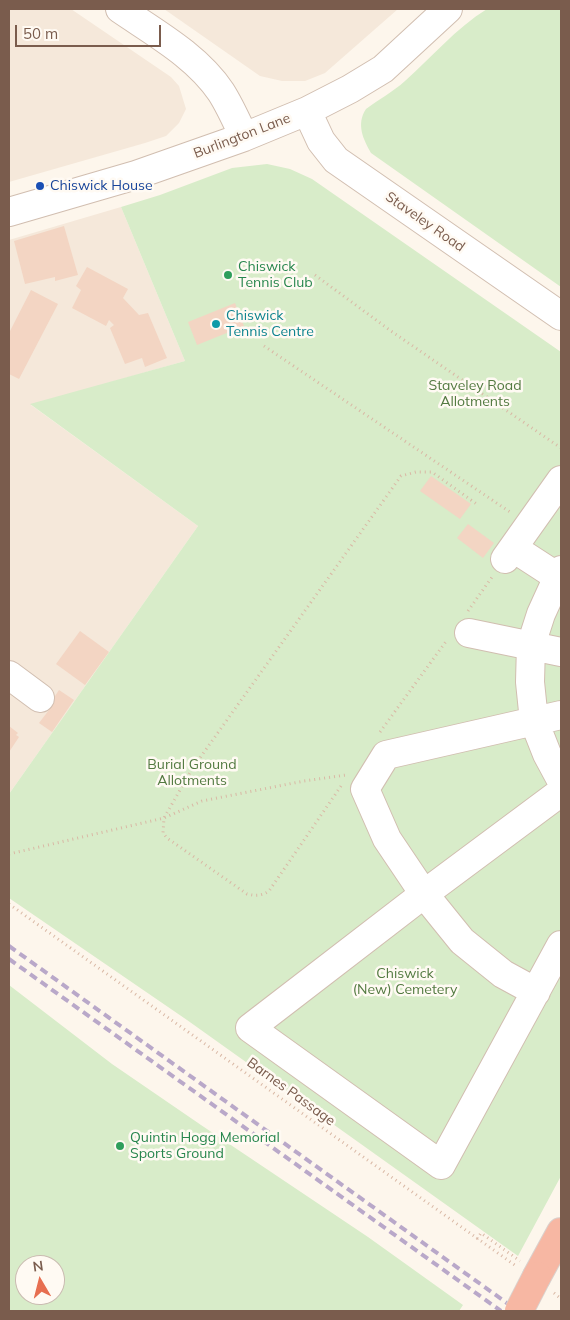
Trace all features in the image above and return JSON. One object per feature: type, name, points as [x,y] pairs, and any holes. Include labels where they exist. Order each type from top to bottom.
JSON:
[{"type":"highway","points":[[519,1311],[533,1273],[561,1232]]},
{"type":"street","points":[[120,9],[184,53],[202,70],[221,92],[244,137]]},
{"type":"street","name":"Burlington Lane","points":[[9,212],[136,175],[244,137],[307,111],[350,89],[383,69],[448,9]]},
{"type":"street","name":"Staveley Road","points":[[307,111],[321,141],[336,160],[561,316]]},
{"type":"street","points":[[561,480],[530,525],[515,557],[560,575],[541,614],[532,645],[530,682],[534,721],[547,754],[561,780]]},
{"type":"street","points":[[460,629],[561,652]]},
{"type":"street","points":[[9,676],[40,698]]},
{"type":"street","points":[[536,992],[503,974],[462,941],[424,894],[387,839],[365,790],[386,754],[561,715]]},
{"type":"street","points":[[561,792],[424,894],[250,1028],[441,1165],[561,945]]},
{"type":"path","points":[[315,275],[391,331],[561,448]]},
{"type":"path","points":[[264,346],[530,525]]},
{"type":"path","points":[[9,854],[164,818],[202,802],[349,775],[269,891],[259,895],[247,894],[166,838],[163,833],[164,818],[192,769],[401,476],[416,472],[432,472],[478,505]]},
{"type":"path","points":[[378,735],[515,557]]},
{"type":"path","name":"Barnes Passage","points":[[9,904],[477,1238],[533,1273],[561,1298]]},
{"type":"path","points":[[477,1238],[480,1233],[533,1273]]},
{"type":"shaded area","points":[[9,9],[71,9],[171,77],[179,86],[186,109],[179,123],[166,136],[9,182]]},
{"type":"shaded area","points":[[164,9],[398,9],[325,73],[305,81],[282,81],[260,76]]},
{"type":"shaded area","points":[[121,207],[185,361],[31,405],[198,526],[9,794],[9,240]]},
{"type":"green space","points":[[487,9],[561,9],[561,287],[371,153],[362,131],[361,120],[366,109],[400,85],[455,34]]},
{"type":"green space","points":[[267,164],[290,169],[312,179],[561,352],[561,1176],[518,1256],[187,1020],[9,898],[9,794],[198,526],[30,404],[185,361],[121,207],[160,195],[232,168]]},
{"type":"green space","name":"Quintin Hogg Memorial Sports Ground","points":[[9,985],[112,1064],[368,1237],[463,1305],[459,1311],[9,1311]]},
{"type":"building","points":[[64,226],[78,275],[55,281],[55,277],[25,284],[14,241]]},
{"type":"building","points":[[87,267],[128,289],[123,298],[139,315],[148,313],[167,358],[145,367],[142,358],[125,364],[110,328],[114,325],[109,320],[106,326],[72,308],[81,290],[76,286]]},
{"type":"building","points":[[31,290],[58,304],[19,379],[9,374],[9,333]]},
{"type":"building","name":"Chiswick Tennis Centre","points":[[235,303],[244,326],[197,345],[188,322]]},
{"type":"building","points":[[431,476],[471,504],[460,519],[420,491]]},
{"type":"building","points":[[468,524],[494,543],[483,558],[457,538]]},
{"type":"building","points":[[80,631],[109,652],[85,685],[56,664]]},
{"type":"building","points":[[59,690],[74,700],[52,732],[39,723],[49,710],[47,708]]},
{"type":"building","points":[[9,726],[18,733],[16,735],[19,737],[9,752]]},
{"type":"railway","points":[[9,946],[518,1311]]},
{"type":"railway","points":[[9,959],[501,1311]]},
{"type":"place","name":"Chiswick House","points":[[40,186]]},
{"type":"place","name":"Chiswick Tennis Club","points":[[228,275]]},
{"type":"place","name":"Chiswick Tennis Centre","points":[[216,324]]},
{"type":"place","name":"Quintin Hogg Memorial Sports Ground","points":[[120,1146]]},
{"type":"park label","name":"Staveley Road Allotments","points":[[475,394]]},
{"type":"park label","name":"Burial Ground Allotments","points":[[192,774]]},
{"type":"park label","name":"Chiswick (New) Cemetery","points":[[405,982]]}]
